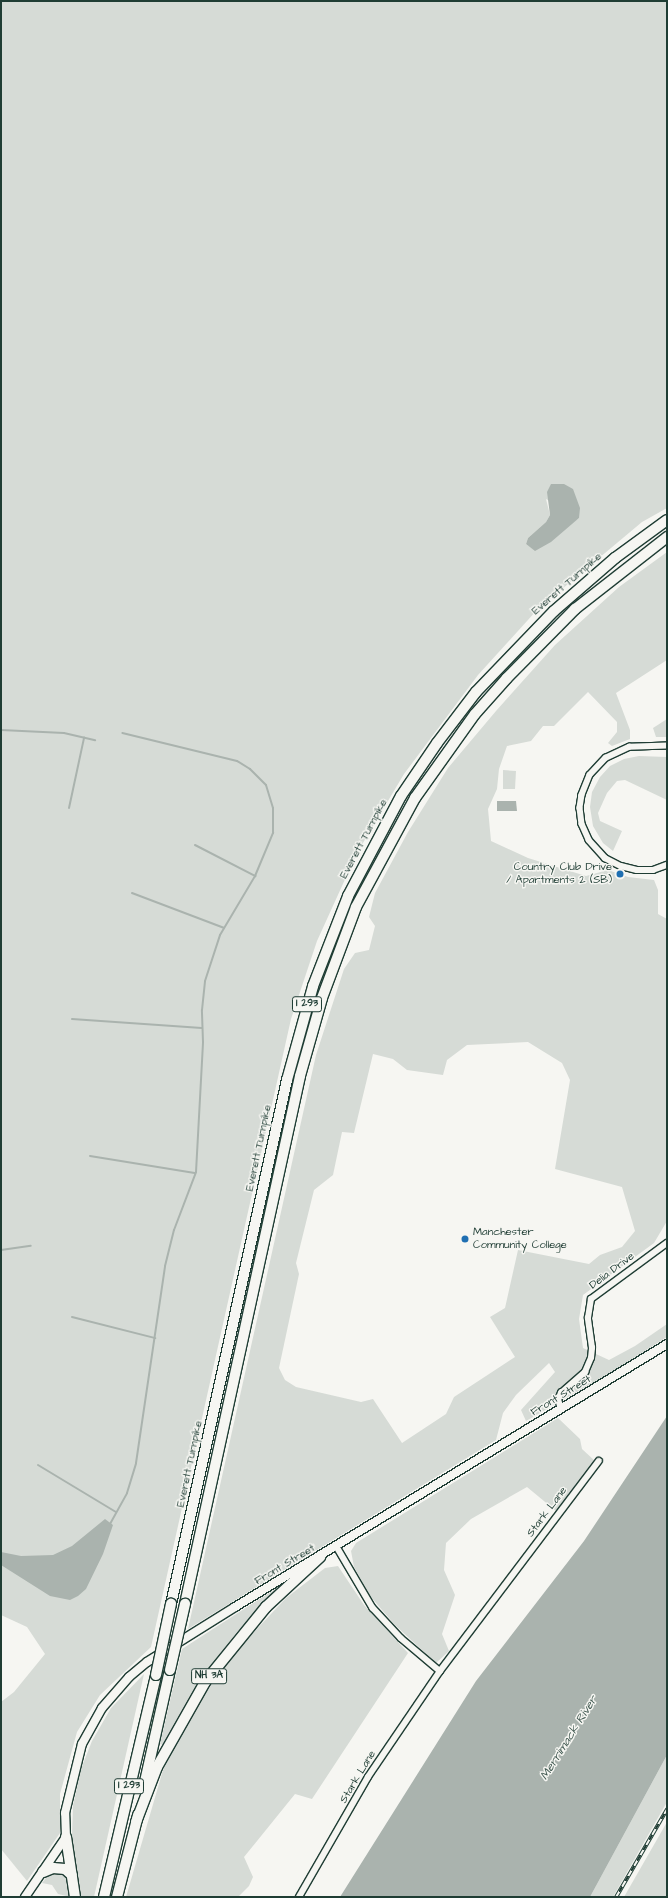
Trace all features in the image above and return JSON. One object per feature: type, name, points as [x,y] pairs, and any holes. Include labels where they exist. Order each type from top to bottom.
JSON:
[{"type":"highway","name":"Everett Turnpike","points":[[104,1897],[156,1675],[292,1060],[313,986],[348,896],[401,796],[437,743],[476,692],[554,610],[615,558],[667,520]]},
{"type":"highway","name":"I 293","points":[[117,1897],[136,1822],[185,1604],[302,1070],[324,992],[356,907],[386,849],[418,793],[484,704],[575,609],[667,537]]},
{"type":"highway","name":"NH 3A","points":[[136,1822],[157,1766],[205,1682],[266,1607],[320,1557]]},
{"type":"highway","name":"NH 3A","points":[[66,1837],[75,1897]]},
{"type":"highway","points":[[43,1872],[53,1868],[65,1869],[72,1875]]},
{"type":"main road","name":"Front Street","points":[[66,1837],[65,1813],[78,1757],[102,1708],[123,1683],[147,1662],[667,1344]]},
{"type":"main road","points":[[25,1897],[66,1837]]},
{"type":"street","points":[[667,746],[630,747],[606,758],[594,769],[586,782],[580,808],[582,824],[589,840],[605,858],[621,866],[637,870],[653,870],[667,865]]},
{"type":"street","name":"Delia Drive","points":[[561,1408],[558,1400],[562,1393],[585,1372],[591,1358],[592,1348],[588,1318],[591,1300],[667,1243]]},
{"type":"street","name":"Stark Lane","points":[[299,1897],[368,1777],[440,1671],[599,1461]]},
{"type":"street","points":[[338,1546],[373,1608],[401,1638],[440,1671]]},
{"type":"shaded area","points":[[1,1],[667,1],[667,508],[642,522],[537,610],[478,675],[404,774],[357,853],[317,941],[291,1019],[151,1647],[100,1695],[77,1732],[60,1794],[60,1833],[27,1881],[1,1849],[1,1702],[14,1692],[45,1654],[27,1627],[1,1615]],"holes":[[[546,499],[579,518],[535,550],[526,544],[528,538],[546,522],[550,515]]]},
{"type":"shaded area","points":[[667,552],[667,660],[616,693],[630,730],[630,739],[612,746],[608,743],[617,732],[617,722],[588,692],[554,726],[543,726],[531,741],[507,746],[499,769],[497,789],[488,809],[491,841],[528,858],[586,876],[608,870],[628,877],[654,880],[658,890],[658,914],[667,919],[667,1221],[654,1243],[583,1295],[579,1319],[583,1348],[609,1360],[635,1346],[667,1324],[667,1337],[610,1373],[526,1421],[521,1410],[555,1372],[549,1363],[516,1395],[503,1413],[496,1440],[188,1629],[316,1055],[344,969],[355,953],[369,950],[375,926],[369,917],[375,893],[408,832],[448,768],[555,645],[619,587]],"holes":[[[528,1042],[562,1063],[570,1080],[555,1169],[622,1187],[635,1231],[622,1247],[600,1255],[589,1264],[518,1250],[505,1308],[490,1317],[515,1357],[454,1397],[446,1414],[402,1443],[373,1399],[361,1402],[296,1387],[285,1380],[279,1368],[299,1274],[296,1263],[314,1190],[333,1175],[342,1132],[354,1133],[373,1054],[393,1059],[407,1070],[443,1075],[447,1060],[467,1045]]]},
{"type":"shaded area","points":[[667,719],[667,737],[656,737],[653,728]]},
{"type":"shaded area","points":[[639,756],[667,757],[667,800],[625,780],[617,781],[607,793],[598,813],[600,821],[622,831],[613,851],[603,843],[593,826],[590,807],[592,792],[600,777],[610,766],[624,759]]},
{"type":"shaded area","points":[[503,770],[516,771],[515,789],[503,789]]},
{"type":"shaded area","points":[[558,1418],[580,1439],[582,1449],[595,1461],[556,1511],[527,1487],[471,1519],[446,1543],[444,1570],[455,1595],[442,1634],[449,1651],[436,1663],[395,1625],[370,1596],[354,1567],[351,1551],[356,1543]]},
{"type":"shaded area","points":[[338,1566],[364,1605],[408,1653],[312,1799],[295,1794],[244,1857],[253,1877],[249,1886],[238,1897],[126,1897],[163,1770],[196,1705],[240,1647],[286,1598],[325,1568]]},
{"type":"shaded area","points":[[286,1582],[237,1632],[208,1669],[164,1745],[160,1744],[182,1649]]},
{"type":"shaded area","points":[[144,1674],[94,1897],[80,1897],[72,1836],[73,1806],[81,1769],[92,1741],[111,1708]]},
{"type":"shaded area","points":[[667,1755],[667,1802],[613,1897],[590,1897]]},
{"type":"shaded area","points":[[667,1822],[667,1897],[624,1897]]},
{"type":"shaded area","points":[[55,1871],[64,1874],[69,1880],[71,1897],[58,1894],[52,1885],[42,1883],[49,1874]]},
{"type":"water","points":[[551,484],[564,484],[573,489],[580,508],[579,518],[551,542],[535,551],[526,544],[528,538],[546,522],[550,515],[547,492]]},
{"type":"water","points":[[497,801],[516,801],[517,811],[497,811]]},
{"type":"water","name":"Merrimack River","points":[[667,1416],[667,1755],[590,1897],[340,1897],[476,1681],[584,1541]]},
{"type":"water","points":[[105,1519],[113,1525],[103,1554],[86,1589],[78,1596],[70,1600],[50,1596],[1,1565],[1,1552],[21,1556],[53,1555],[72,1546]]},
{"type":"waterway","points":[[1,730],[64,733],[95,740]]},
{"type":"waterway","points":[[110,1524],[127,1493],[136,1463],[165,1266],[174,1230],[196,1172],[203,1042],[202,1010],[205,981],[220,935],[255,876],[273,833],[273,808],[266,785],[250,769],[237,761],[122,733]]},
{"type":"waterway","points":[[69,808],[84,738]]},
{"type":"waterway","points":[[195,845],[255,876]]},
{"type":"waterway","points":[[132,893],[224,928]]},
{"type":"waterway","points":[[72,1019],[202,1028]]},
{"type":"waterway","points":[[90,1156],[195,1173]]},
{"type":"waterway","points":[[1,1250],[31,1246]]},
{"type":"waterway","points":[[72,1317],[155,1338]]},
{"type":"waterway","points":[[38,1465],[116,1512]]},
{"type":"railway","points":[[616,1897],[667,1809]]},
{"type":"place","name":"Country Club Drive / Apartments 2 (SB)","points":[[620,874]]},
{"type":"place","name":"Manchester Community College","points":[[465,1239]]}]
